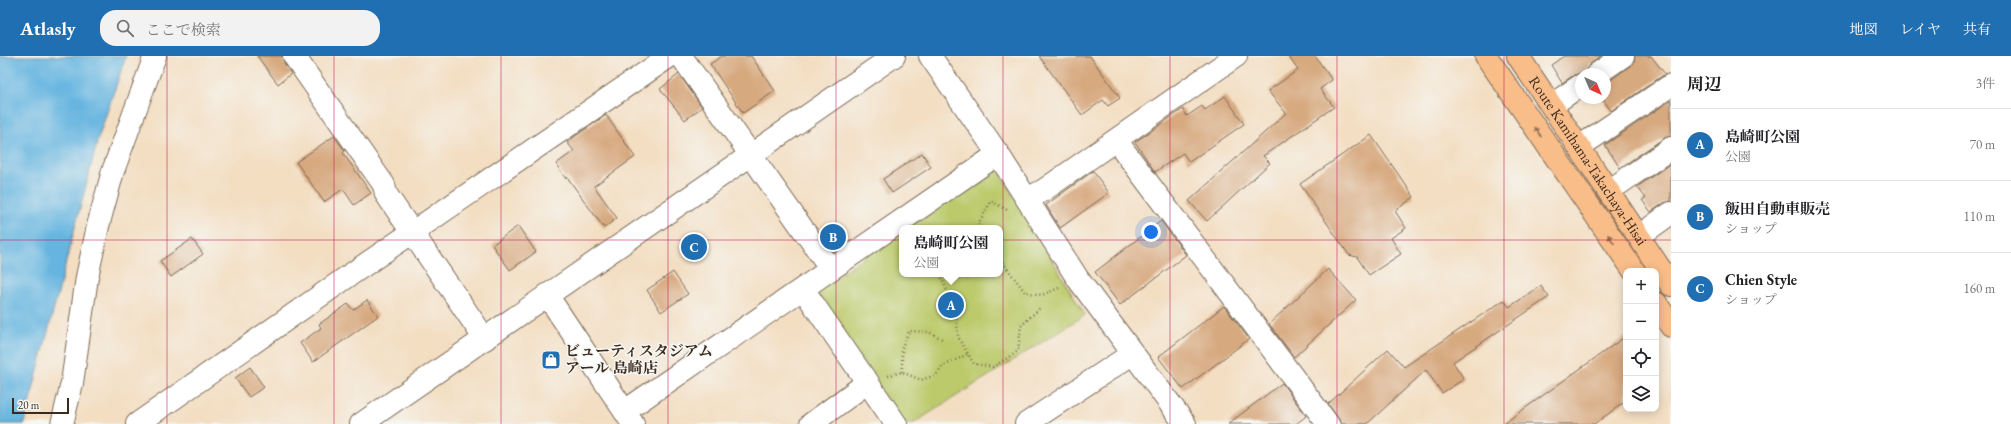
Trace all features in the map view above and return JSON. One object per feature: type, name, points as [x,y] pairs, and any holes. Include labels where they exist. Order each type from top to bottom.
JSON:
[{"type":"main road","name":"Route Kamihama-Takachaya-Hisai","points":[[1486,56],[1632,268]]},
{"type":"main road","name":"Route Kamihama-Takachaya-Hisai","points":[[1522,58],[1671,285]]},
{"type":"main road","points":[[1659,308],[1671,326]]},
{"type":"street","points":[[62,424],[72,383],[82,304],[98,226],[113,171],[155,56]]},
{"type":"street","points":[[294,56],[384,185],[386,194],[412,234],[485,339]]},
{"type":"street","points":[[137,424],[670,56]]},
{"type":"street","points":[[681,56],[831,269]]},
{"type":"street","points":[[361,424],[894,56]]},
{"type":"street","points":[[930,56],[998,154],[1019,205],[1078,279],[1184,424]]},
{"type":"street","points":[[1019,205],[1044,190],[1116,140],[1211,63],[1236,56]]},
{"type":"street","points":[[1606,68],[1623,56]]},
{"type":"street","points":[[1579,147],[1671,85]]},
{"type":"street","points":[[1562,98],[1575,89]]},
{"type":"street","points":[[1116,140],[1328,424]]},
{"type":"street","points":[[1619,184],[1671,148]]},
{"type":"street","points":[[547,295],[629,417],[831,269],[998,154]]},
{"type":"street","points":[[1639,236],[1671,213]]},
{"type":"street","points":[[803,289],[877,380],[896,424]]},
{"type":"street","points":[[1026,424],[1132,354]]},
{"type":"street","points":[[811,424],[877,380]]},
{"type":"path","points":[[978,225],[991,201],[1019,205]]},
{"type":"path","points":[[1003,263],[1025,292],[1042,295]]},
{"type":"path","points":[[941,277],[956,312],[958,337],[974,364],[992,367],[1018,351],[1021,326],[1041,307]]},
{"type":"path","points":[[902,372],[902,347],[909,331],[929,332],[942,339]]},
{"type":"path","points":[[877,380],[902,372],[920,380],[936,375],[943,366],[969,354]]},
{"type":"green space","points":[[992,170],[999,171],[1085,315],[912,424],[904,424],[817,294],[818,289],[899,233],[899,277],[1003,277],[1003,225],[911,225]]},
{"type":"water","points":[[0,56],[126,56],[98,139],[24,424],[0,424]]},
{"type":"building","points":[[257,56],[282,56],[284,63],[291,74],[278,84]]},
{"type":"building","points":[[722,56],[751,56],[775,91],[743,113],[710,64]]},
{"type":"building","points":[[1039,56],[1090,56],[1120,98],[1108,106],[1103,100],[1082,115]]},
{"type":"building","points":[[1288,56],[1315,56],[1332,80],[1320,89],[1334,107],[1263,156],[1270,163],[1207,221],[1189,201],[1286,113],[1268,91],[1298,70]]},
{"type":"building","points":[[1564,56],[1601,56],[1590,64],[1588,68],[1575,68],[1575,75],[1562,83],[1551,65]]},
{"type":"building","points":[[1635,56],[1651,56],[1665,74],[1611,111],[1606,104],[1611,104],[1611,80],[1634,62]]},
{"type":"building","points":[[679,74],[702,107],[685,120],[660,89]]},
{"type":"building","points":[[1225,96],[1244,124],[1189,162],[1183,153],[1155,172],[1135,142],[1183,109],[1187,116],[1202,106],[1205,110]]},
{"type":"building","points":[[1671,100],[1671,136],[1664,138],[1620,168],[1605,145]]},
{"type":"building","points":[[606,115],[635,157],[594,186],[617,218],[604,228],[556,164],[574,151],[567,142]]},
{"type":"building","points":[[1371,135],[1414,197],[1395,211],[1406,228],[1391,238],[1401,254],[1369,275],[1357,257],[1349,255],[1300,184]]},
{"type":"building","points":[[334,136],[345,151],[343,153],[371,193],[354,205],[343,189],[324,202],[296,162]]},
{"type":"building","points":[[922,153],[931,167],[892,193],[883,179]]},
{"type":"building","points":[[1671,163],[1671,201],[1664,203],[1651,212],[1642,200],[1646,198],[1637,187]]},
{"type":"building","points":[[1093,171],[1109,193],[1060,228],[1046,205]]},
{"type":"building","points":[[1161,221],[1186,255],[1120,305],[1095,272]]},
{"type":"building","points":[[518,226],[536,252],[510,270],[492,245]]},
{"type":"building","points":[[192,239],[203,254],[171,277],[160,261]]},
{"type":"building","points":[[1328,269],[1356,300],[1294,357],[1269,324]]},
{"type":"building","points":[[673,272],[688,294],[661,312],[647,290]]},
{"type":"building","points":[[1541,286],[1549,297],[1453,362],[1464,379],[1442,393],[1426,370],[1367,424],[1342,424],[1328,404],[1388,349],[1404,367],[1504,300],[1509,307]]},
{"type":"building","points":[[367,300],[378,316],[313,362],[300,343],[321,328],[319,324],[348,304],[353,310]]},
{"type":"building","points":[[1224,306],[1249,339],[1183,389],[1158,357]]},
{"type":"building","points":[[1623,338],[1623,403],[1594,424],[1503,424]]},
{"type":"building","points":[[250,367],[264,387],[249,397],[235,378]]},
{"type":"building","points":[[1282,383],[1306,416],[1296,424],[1228,424]]},
{"type":"place","name":"飯田自動車販売","points":[[833,237]]},
{"type":"place","name":"Chien Style","points":[[694,247]]},
{"type":"place","name":"島崎町公園","points":[[951,305]]},
{"type":"place","name":"ビューティスタジアム アール 島崎店","points":[[551,360]]}]
